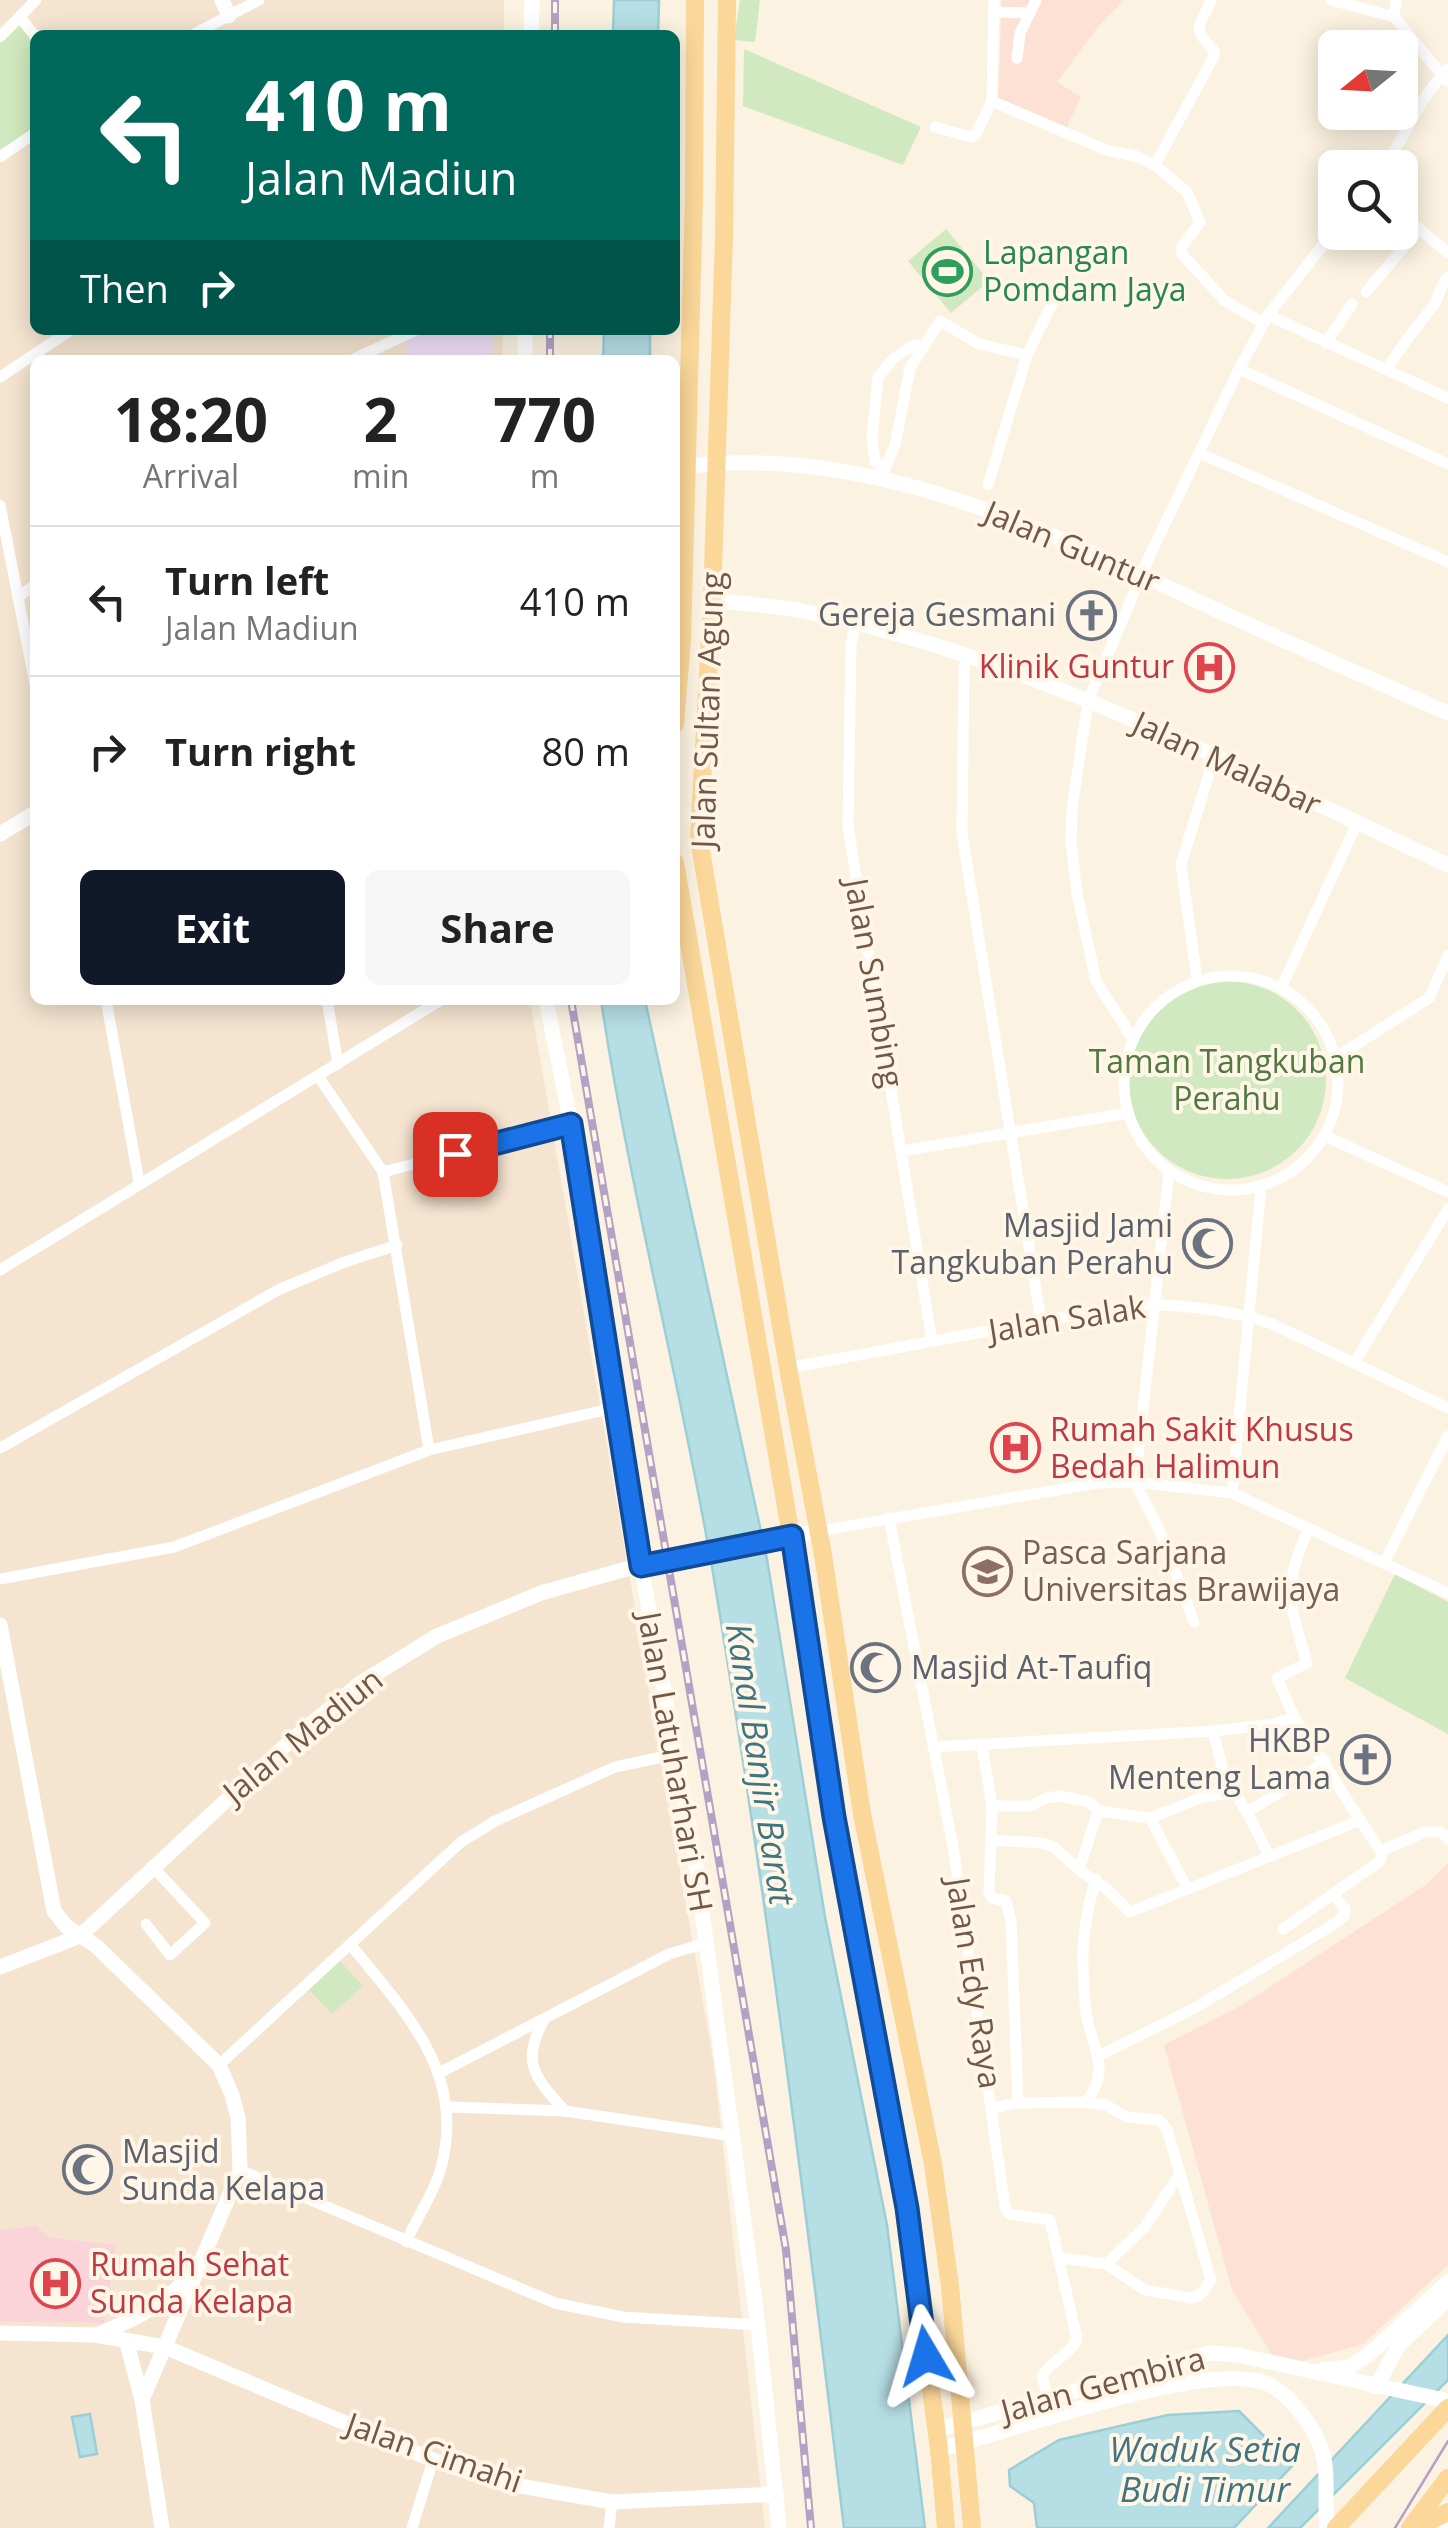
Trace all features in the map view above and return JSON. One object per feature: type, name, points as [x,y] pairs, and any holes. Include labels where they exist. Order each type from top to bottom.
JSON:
[{"type":"main road","name":"Jalan Sultan Agung","points":[[680,664],[681,467],[694,197],[695,0]]},
{"type":"main road","name":"Jalan Sultan Agung","points":[[727,0],[712,600],[699,840],[819,1530],[862,1814],[933,2164],[950,2286],[972,2528]]},
{"type":"main road","points":[[694,197],[724,198]]},
{"type":"main road","points":[[682,640],[708,643]]},
{"type":"main road","name":"Jalan Sultan Agung","points":[[680,893],[757,1336],[834,1817],[907,2208],[946,2528]]},
{"type":"main road","points":[[757,1336],[782,1332]]},
{"type":"main road","points":[[856,1934],[884,1928]]},
{"type":"main road","points":[[1329,2523],[1444,2403]]},
{"type":"main road","points":[[1412,2528],[1448,2478]]},
{"type":"main road","points":[[1412,2528],[1448,2512]]},
{"type":"street","points":[[0,37],[36,0]]},
{"type":"street","points":[[222,0],[228,16]]},
{"type":"street","points":[[201,30],[258,0]]},
{"type":"street","points":[[531,30],[532,0]]},
{"type":"street","points":[[1017,58],[1020,33],[1036,0]]},
{"type":"street","points":[[1155,165],[1214,56],[1198,30],[1210,0]]},
{"type":"street","points":[[1330,0],[1394,17],[1446,75],[1428,90],[1396,150]]},
{"type":"street","points":[[1394,17],[1396,0]]},
{"type":"street","points":[[935,127],[976,134],[992,102],[994,6],[1030,14]]},
{"type":"street","points":[[20,17],[30,30]]},
{"type":"street","points":[[992,102],[1106,150],[1136,156],[1155,165],[1188,192],[1200,222],[1182,247],[1182,254],[1224,300],[1388,368],[1448,398]]},
{"type":"street","points":[[0,157],[30,136]]},
{"type":"street","points":[[1366,292],[1420,228],[1448,254]]},
{"type":"street","points":[[1133,1039],[1096,981],[1078,894],[1072,809],[1088,700],[1238,369],[1266,319],[1319,250]]},
{"type":"street","points":[[1388,368],[1436,301],[1438,288],[1448,277]]},
{"type":"street","points":[[988,485],[1027,355],[1057,294]]},
{"type":"street","points":[[1326,343],[1352,304]]},
{"type":"street","points":[[883,474],[895,445],[910,368],[940,321],[979,344],[1027,355]]},
{"type":"street","points":[[33,355],[63,335]]},
{"type":"street","points":[[363,355],[405,335]]},
{"type":"street","points":[[883,474],[875,460],[872,438],[878,377],[894,358],[914,345],[924,346]]},
{"type":"street","points":[[0,377],[30,357]]},
{"type":"street","points":[[1238,369],[1448,464]]},
{"type":"street","points":[[1199,452],[1448,562]]},
{"type":"street","name":"Jalan Guntur","points":[[681,467],[715,462],[814,466],[883,474],[1010,518],[1448,713]]},
{"type":"street","points":[[0,505],[30,659]]},
{"type":"street","points":[[18,598],[30,589]]},
{"type":"street","name":"Jalan Malabar","points":[[712,600],[799,610],[967,655],[1088,700],[1448,864]]},
{"type":"street","name":"Jalan Sumbing","points":[[856,623],[851,646],[848,827],[932,1341]]},
{"type":"street","points":[[967,655],[962,834],[1041,1321]]},
{"type":"street","points":[[1197,980],[1181,864],[1214,758]]},
{"type":"street","points":[[0,834],[30,816]]},
{"type":"street","points":[[1281,988],[1357,823]]},
{"type":"street","points":[[1335,1058],[1428,998],[1448,956]]},
{"type":"street","points":[[1242,976],[1281,988],[1316,1018],[1335,1058],[1336,1103],[1325,1136],[1295,1169],[1261,1187],[1214,1190],[1170,1172],[1144,1146],[1128,1113],[1123,1076],[1133,1039],[1152,1009],[1197,980],[1242,976]]},
{"type":"street","points":[[107,1005],[140,1182]]},
{"type":"street","points":[[328,1005],[338,1064]]},
{"type":"street","points":[[0,1270],[433,1005]]},
{"type":"street","name":"Jalan Latuharhari SH","points":[[547,1005],[571,1124],[706,1942],[758,2324],[778,2528]]},
{"type":"street","points":[[318,1076],[383,1172],[428,1450]]},
{"type":"street","points":[[902,1151],[1128,1113]]},
{"type":"street","points":[[383,1172],[571,1124]]},
{"type":"street","points":[[1325,1136],[1448,1192]]},
{"type":"street","points":[[1170,1172],[1134,1482],[1162,1536],[1194,1622]]},
{"type":"street","points":[[1232,1493],[1261,1187]]},
{"type":"street","points":[[1354,1363],[1448,1209]]},
{"type":"street","points":[[0,1448],[278,1290],[342,1262],[397,1245]]},
{"type":"street","name":"Jalan Salak","points":[[788,1368],[1155,1303],[1270,1324],[1448,1408]]},
{"type":"street","points":[[0,1580],[174,1547],[428,1450],[618,1407]]},
{"type":"street","points":[[1384,1563],[1448,1436]]},
{"type":"street","points":[[819,1530],[1098,1484],[1134,1482],[1232,1493],[1448,1594]]},
{"type":"street","name":"Jalan Edy Raya","points":[[889,1518],[954,1852],[1005,2207],[1009,2214],[1050,2220],[1077,2339],[1042,2376],[1048,2398]]},
{"type":"street","points":[[1283,1929],[1380,1861],[1381,1851],[1294,1717],[1278,1678],[1307,1663],[1289,1588],[1294,1562],[1309,1528]]},
{"type":"street","name":"Jalan Madiun","points":[[0,1966],[80,1936],[288,1743],[359,1684],[421,1646],[541,1593],[641,1566],[819,1530]]},
{"type":"street","points":[[0,1625],[54,1911],[66,1926],[96,1946],[219,2066],[238,2118],[240,2170],[142,2400]]},
{"type":"street","points":[[933,1747],[1213,1731],[1274,1724],[1294,1717]]},
{"type":"street","points":[[1213,1731],[1226,1778],[1269,1856]]},
{"type":"street","points":[[982,1746],[992,1806],[988,1892],[992,1898],[1006,1901],[1010,1922],[1018,2103]]},
{"type":"street","points":[[219,2066],[461,1842],[495,1821],[615,1767],[676,1754]]},
{"type":"street","points":[[1247,1812],[1325,1761]]},
{"type":"street","points":[[992,1806],[1031,1806],[1059,1796],[1088,1802],[1098,1810],[1150,1818],[1200,1798],[1234,1792]]},
{"type":"street","points":[[1078,1870],[1098,1810]]},
{"type":"street","points":[[1150,1818],[1186,1888]]},
{"type":"street","points":[[990,1840],[1043,1843],[1062,1852],[1130,1912],[1361,1820]]},
{"type":"street","points":[[1381,1851],[1425,1832],[1441,1832],[1448,1839]]},
{"type":"street","points":[[146,1924],[170,1954],[205,1921],[152,1866]]},
{"type":"street","points":[[1086,2102],[1098,2086],[1098,2056],[1086,2012],[1082,1947],[1087,1908],[1096,1880]]},
{"type":"street","points":[[1098,2056],[1194,2009],[1336,1923],[1344,1916],[1344,1909],[1333,1894]]},
{"type":"street","points":[[440,2073],[668,1954],[706,1942]]},
{"type":"street","points":[[350,1944],[431,2052],[449,2107],[442,2166],[406,2242]]},
{"type":"street","points":[[544,2019],[531,2043],[533,2065],[545,2089],[565,2111]]},
{"type":"street","points":[[993,2108],[1018,2103],[1086,2102],[1106,2105],[1127,2117],[1159,2120],[1166,2128],[1211,2280],[1192,2298],[1145,2290],[1106,2264],[1060,2258]]},
{"type":"street","points":[[449,2107],[565,2111],[734,2136]]},
{"type":"street","points":[[240,2170],[555,2303],[623,2317],[758,2324]]},
{"type":"street","points":[[1106,2264],[1146,2227],[1180,2173]]},
{"type":"street","points":[[95,2335],[155,2309],[196,2270]]},
{"type":"street","points":[[1308,2371],[1350,2367],[1368,2356],[1448,2282]]},
{"type":"street","points":[[1381,2389],[1398,2346],[1448,2299]]},
{"type":"street","name":"Jalan Cimahi","points":[[0,2334],[95,2335],[164,2348],[433,2460],[496,2482],[612,2502],[777,2494]]},
{"type":"street","points":[[126,2340],[142,2400],[162,2528]]},
{"type":"street","name":"Jalan Gembira","points":[[936,2430],[1209,2353],[1238,2355],[1444,2403]]},
{"type":"street","name":"Jalan Gembira","points":[[939,2449],[1177,2383],[1240,2379],[1272,2386],[1298,2411],[1318,2440],[1324,2462],[1329,2523]]},
{"type":"street","points":[[412,2528],[433,2460]]},
{"type":"street","points":[[609,2528],[612,2502]]},
{"type":"street","points":[[1444,2528],[1448,2522]]},
{"type":"shaded area","points":[[0,0],[504,0],[504,30],[30,30],[30,335],[503,335],[502,355],[30,355],[30,1005],[531,1005],[714,2066],[765,2528],[0,2528]]},
{"type":"shaded area","points":[[1002,0],[1124,0],[1097,28],[1057,82],[1081,97],[1066,128],[998,98]]},
{"type":"shaded area","points":[[418,335],[493,335],[492,355],[409,355],[404,341]]},
{"type":"shaded area","points":[[1448,1863],[1448,2265],[1363,2344],[1299,2362],[1273,2357],[1232,2290],[1164,2045],[1242,2005],[1427,1884]]},
{"type":"shaded area","name":"Rumah Sehat Sunda Kelapa","points":[[36,2226],[51,2238],[116,2245],[104,2323],[0,2321],[0,2230]]},
{"type":"green space","points":[[740,0],[760,0],[755,42],[734,40]]},
{"type":"green space","points":[[20,23],[30,36],[30,132],[0,152],[0,42]]},
{"type":"green space","points":[[744,49],[921,127],[903,165],[743,106]]},
{"type":"green space","name":"Lapangan Pomdam Jaya","points":[[946,229],[989,281],[951,313],[908,261]]},
{"type":"green space","name":"Taman Tangkuban Perahu","points":[[1227,981],[1265,988],[1297,1010],[1319,1042],[1326,1080],[1319,1118],[1297,1150],[1265,1172],[1227,1179],[1189,1172],[1157,1150],[1135,1118],[1128,1080],[1135,1042],[1157,1010],[1189,988]]},
{"type":"green space","points":[[1395,1574],[1448,1602],[1448,1734],[1345,1678]]},
{"type":"green space","points":[[335,1956],[363,1986],[332,2014],[305,1985]]},
{"type":"water","points":[[614,0],[659,0],[658,30],[613,30]]},
{"type":"water","points":[[604,335],[650,335],[650,355],[603,355]]},
{"type":"water","name":"Kanal Banjir Barat","points":[[602,1005],[646,1005],[767,1559],[825,1917],[887,2225],[925,2528],[844,2528],[784,2050],[732,1692],[700,1501]]},
{"type":"water","points":[[1448,2335],[1448,2380],[1300,2528],[1268,2528]]},
{"type":"water","name":"Waduk Setia Budi Timur","points":[[1239,2411],[1293,2465],[1234,2528],[1037,2528],[1034,2503],[1010,2486],[1009,2470],[1059,2440],[1168,2415]]},
{"type":"water","points":[[90,2414],[97,2454],[80,2457],[72,2417]]},
{"type":"tram line","points":[[1395,2528],[1448,2441]]},
{"type":"railway","points":[[555,0],[555,30]]},
{"type":"railway","points":[[550,335],[550,355]]},
{"type":"railway","points":[[572,1005],[786,2250],[811,2528]]},
{"type":"place","name":"Lapangan Pomdam Jaya","points":[[948,271]]},
{"type":"place","name":"Gereja Gesmani","points":[[1091,615]]},
{"type":"place","name":"Klinik Guntur","points":[[1209,667]]},
{"type":"place","name":"Masjid Jami Tangkuban Perahu","points":[[1208,1244]]},
{"type":"place","name":"Rumah Sakit Khusus Bedah Halimun","points":[[1015,1448]]},
{"type":"place","name":"Pasca Sarjana Universitas Brawijaya","points":[[987,1571]]},
{"type":"place","name":"Masjid At-Taufiq","points":[[876,1668]]},
{"type":"place","name":"HKBP Menteng Lama","points":[[1366,1759]]},
{"type":"place","name":"Masjid Sunda Kelapa","points":[[87,2170]]},
{"type":"place","name":"Rumah Sehat Sunda Kelapa","points":[[55,2283]]},
{"type":"route","points":[[455,1154],[571,1124],[641,1566],[792,1536],[834,1817],[907,2208],[926,2356]]}]
